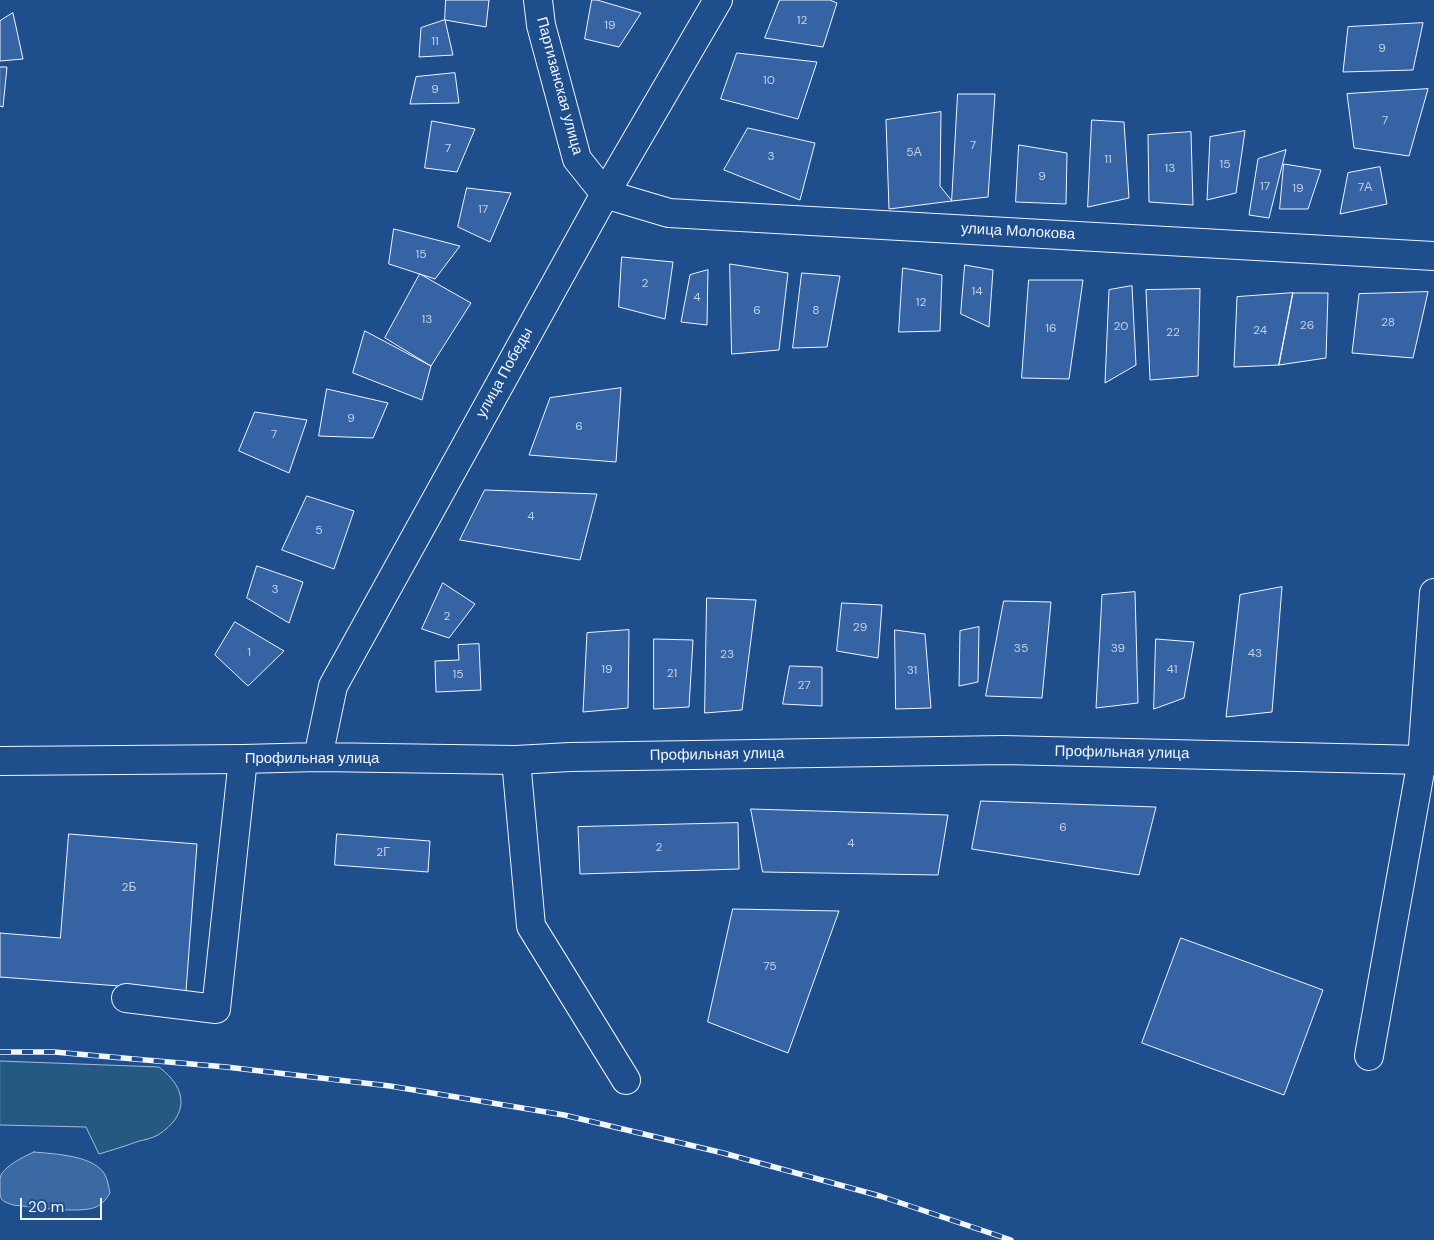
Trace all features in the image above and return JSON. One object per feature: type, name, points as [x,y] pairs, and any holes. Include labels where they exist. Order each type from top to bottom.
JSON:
[{"type":"main road","name":"Партизанская улица","points":[[538,0],[541,24],[577,159],[605,194]]},
{"type":"main road","name":"улица Победы","points":[[318,757],[333,686],[605,194],[718,0]]},
{"type":"main road","name":"улица Молокова","points":[[605,194],[669,213],[1434,256]]},
{"type":"main road","points":[[1369,1056],[1428,760],[1434,593]]},
{"type":"main road","name":"Профильная улица","points":[[0,761],[318,757],[516,760],[580,757],[1003,750],[1428,760]]},
{"type":"main road","points":[[126,998],[216,1008],[243,759]]},
{"type":"main road","points":[[516,760],[531,926],[626,1080]]},
{"type":"shaded area","points":[[0,1061],[159,1067],[169,1075],[180,1093],[180,1110],[168,1127],[158,1135],[99,1154],[86,1127],[0,1125]]},
{"type":"shaded area","points":[[34,1152],[74,1157],[94,1164],[106,1177],[110,1193],[98,1206],[79,1210],[13,1205],[4,1202],[0,1194],[0,1178],[2,1174],[14,1162]]},
{"type":"building","points":[[446,0],[489,0],[486,27],[445,20]]},
{"type":"building","points":[[592,0],[641,13],[619,47],[585,39]]},
{"type":"building","points":[[780,0],[830,0],[837,3],[823,47],[765,38]]},
{"type":"building","points":[[13,13],[23,59],[0,61],[0,21]]},
{"type":"building","points":[[445,20],[453,55],[419,57],[421,28]]},
{"type":"building","points":[[1423,23],[1413,70],[1343,72],[1348,27]]},
{"type":"building","points":[[737,53],[817,62],[798,119],[721,99]]},
{"type":"building","points":[[0,67],[7,67],[3,107],[0,106]]},
{"type":"building","points":[[455,73],[459,103],[410,104],[416,77]]},
{"type":"building","points":[[1428,89],[1409,156],[1354,148],[1347,94]]},
{"type":"building","points":[[958,94],[995,94],[988,197],[952,201]]},
{"type":"building","points":[[941,112],[940,186],[952,201],[889,209],[886,120]]},
{"type":"building","points":[[1092,120],[1124,122],[1129,198],[1088,207]]},
{"type":"building","points":[[432,121],[475,129],[457,172],[425,168]]},
{"type":"building","points":[[748,128],[815,143],[800,200],[724,170]]},
{"type":"building","points":[[1245,131],[1236,193],[1207,200],[1210,137]]},
{"type":"building","points":[[1191,132],[1193,205],[1149,202],[1148,135]]},
{"type":"building","points":[[1019,145],[1067,153],[1066,204],[1016,202]]},
{"type":"building","points":[[1286,150],[1269,218],[1249,215],[1258,159]]},
{"type":"building","points":[[1284,164],[1321,170],[1308,209],[1280,209]]},
{"type":"building","points":[[1380,167],[1387,204],[1340,214],[1348,173]]},
{"type":"building","points":[[467,188],[511,193],[490,242],[458,227]]},
{"type":"building","points":[[394,229],[460,246],[435,279],[389,264]]},
{"type":"building","points":[[622,257],[673,262],[665,319],[619,307]]},
{"type":"building","points":[[730,264],[788,273],[779,350],[732,354]]},
{"type":"building","points":[[965,265],[993,270],[989,327],[961,314]]},
{"type":"building","points":[[903,268],[942,275],[940,331],[899,332]]},
{"type":"building","points":[[708,270],[707,325],[681,322],[690,275]]},
{"type":"building","points":[[802,273],[840,276],[827,347],[793,348]]},
{"type":"building","points":[[420,274],[471,303],[431,366],[385,338]]},
{"type":"building","points":[[1029,280],[1083,280],[1069,379],[1022,378]]},
{"type":"building","points":[[1132,286],[1136,365],[1105,383],[1109,290]]},
{"type":"building","points":[[1200,289],[1198,376],[1150,380],[1146,290]]},
{"type":"building","points":[[1428,292],[1413,358],[1352,353],[1359,294]]},
{"type":"building","points":[[1293,293],[1328,293],[1326,358],[1279,365]]},
{"type":"building","points":[[1293,293],[1279,365],[1234,367],[1237,297]]},
{"type":"building","points":[[365,331],[431,366],[422,400],[353,373]]},
{"type":"building","points":[[621,388],[616,462],[529,455],[550,398]]},
{"type":"building","points":[[327,389],[388,403],[373,438],[319,436]]},
{"type":"building","points":[[255,412],[307,420],[289,473],[239,451]]},
{"type":"building","points":[[485,490],[597,494],[580,560],[460,540]]},
{"type":"building","points":[[307,496],[354,511],[334,569],[282,550]]},
{"type":"building","points":[[257,566],[303,582],[289,623],[247,598]]},
{"type":"building","points":[[443,583],[475,604],[449,638],[422,629]]},
{"type":"building","points":[[1282,587],[1272,712],[1226,717],[1240,595]]},
{"type":"building","points":[[1135,592],[1138,703],[1096,708],[1102,595]]},
{"type":"building","points":[[707,598],[756,600],[742,710],[705,713]]},
{"type":"building","points":[[1004,601],[1051,602],[1042,698],[986,696]]},
{"type":"building","points":[[842,603],[882,605],[878,658],[837,651]]},
{"type":"building","points":[[235,622],[284,651],[248,686],[215,655]]},
{"type":"building","points":[[979,627],[978,682],[959,686],[960,631]]},
{"type":"building","points":[[629,630],[628,708],[583,712],[587,633]]},
{"type":"building","points":[[895,630],[925,634],[931,708],[896,709]]},
{"type":"building","points":[[654,639],[693,640],[689,707],[654,709]]},
{"type":"building","points":[[1156,639],[1194,642],[1184,698],[1154,709]]},
{"type":"building","points":[[479,644],[481,690],[436,692],[435,661],[459,660],[458,645]]},
{"type":"building","points":[[790,666],[822,667],[822,706],[783,704]]},
{"type":"building","points":[[981,801],[1156,807],[1139,875],[972,849]]},
{"type":"building","points":[[751,809],[948,815],[938,875],[763,872]]},
{"type":"building","points":[[738,823],[739,869],[580,874],[578,827]]},
{"type":"building","points":[[69,834],[197,844],[186,991],[0,977],[0,933],[60,938]]},
{"type":"building","points":[[337,834],[430,841],[428,872],[335,865]]},
{"type":"building","points":[[733,909],[839,911],[788,1053],[708,1022]]},
{"type":"building","points":[[1181,938],[1323,990],[1284,1095],[1142,1043]]},
{"type":"railway","points":[[0,1052],[54,1052],[226,1067],[390,1086],[564,1115],[723,1153],[880,1196],[1011,1240]]}]
